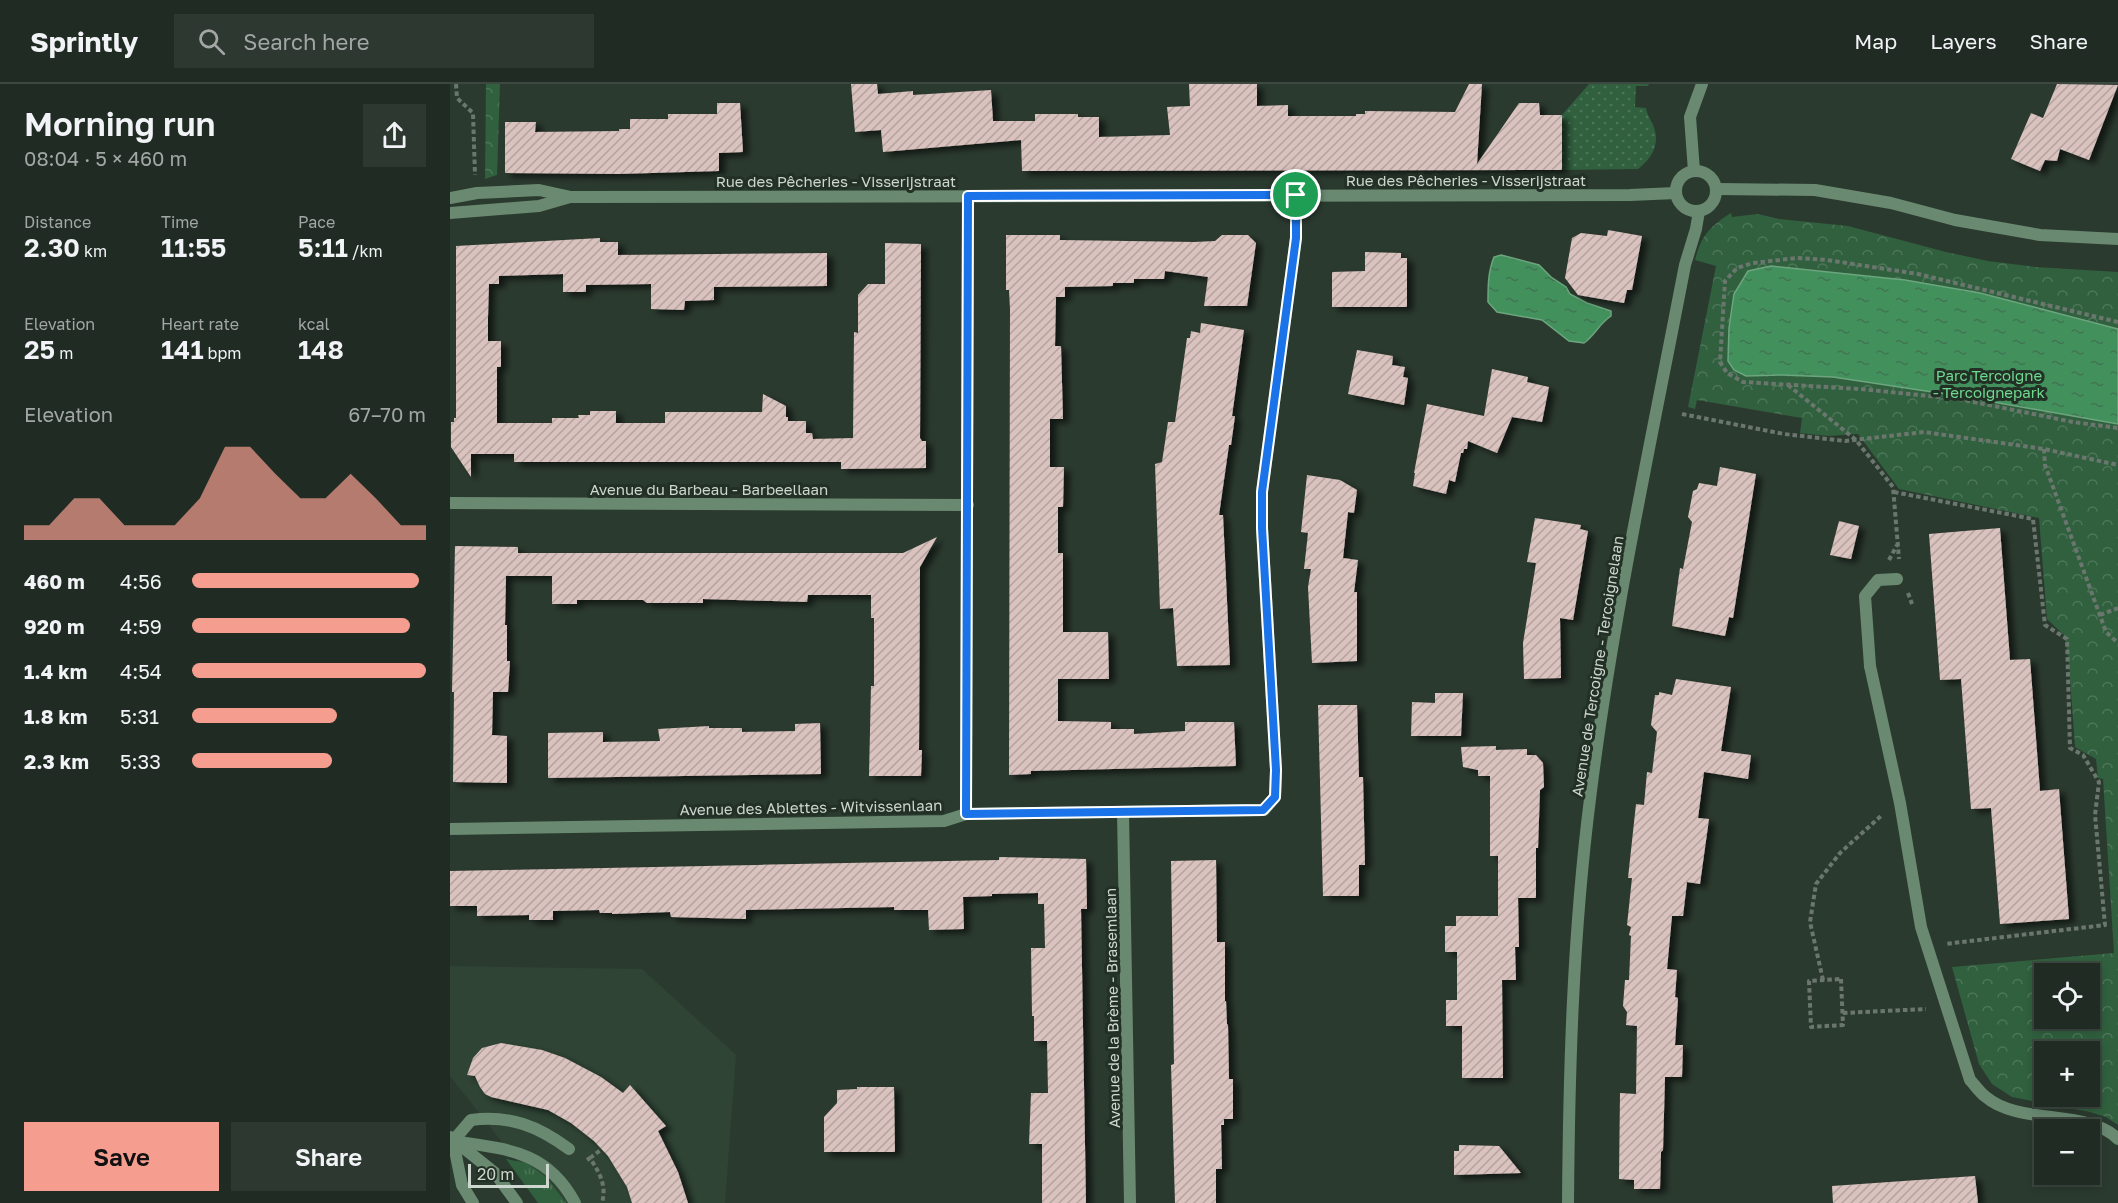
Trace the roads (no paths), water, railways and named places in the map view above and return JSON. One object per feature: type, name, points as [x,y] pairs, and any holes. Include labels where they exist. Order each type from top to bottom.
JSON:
[{"type":"street","points":[[1695,171],[1690,117],[1702,84]]},
{"type":"street","points":[[1695,171],[1705,172],[1713,179],[1717,189],[1715,199],[1708,207],[1699,211],[1688,209],[1680,202],[1676,193],[1678,183],[1684,175],[1695,171]]},
{"type":"street","points":[[1717,189],[1815,190],[1891,203],[1955,220],[2040,235],[2118,239]]},
{"type":"street","name":"Rue des Pêcheries - Visserijstraat","points":[[450,198],[477,193],[539,190],[571,197],[1630,195],[1676,193]]},
{"type":"street","name":"Avenue des Ablettes - Witvissenlaan","points":[[450,829],[944,821],[966,814],[1263,810],[1275,797],[1276,770],[1262,528],[1262,492],[1296,238],[1296,195]]},
{"type":"street","points":[[966,814],[968,196]]},
{"type":"street","name":"Rue des Pêcheries - Visserijstraat","points":[[450,213],[539,206],[571,197]]},
{"type":"street","name":"Avenue de Tercoigne - Tercoignelaan","points":[[1568,1203],[1572,1000],[1590,800],[1610,663],[1685,265],[1699,211]]},
{"type":"street","name":"Avenue du Barbeau - Barbeellaan","points":[[450,503],[968,506]]},
{"type":"street","points":[[1901,581],[1878,580],[1864,596],[1870,666],[1900,802],[1921,927],[1970,1080],[1986,1098],[2012,1110],[2098,1125],[2118,1139]]},
{"type":"street","name":"Avenue de la Brème - Brasemlaan","points":[[1123,812],[1131,1203]]},
{"type":"street","points":[[451,1139],[471,1120],[492,1117],[535,1128],[569,1149]]},
{"type":"street","points":[[451,1139],[462,1185],[473,1203]]},
{"type":"street","points":[[451,1139],[495,1173],[517,1203]]},
{"type":"street","points":[[451,1139],[513,1150],[546,1166],[567,1188],[575,1203]]},
{"type":"water","points":[[1501,255],[1539,265],[1566,287],[1570,294],[1587,303],[1611,311],[1611,316],[1584,343],[1569,341],[1542,320],[1497,312],[1488,302],[1488,285],[1494,257]]},
{"type":"water","points":[[1771,266],[1905,280],[1980,293],[2118,329],[2118,424],[1833,377],[1746,376],[1734,370],[1728,361],[1729,328],[1734,294],[1748,271]]},
{"type":"park label","name":"Parc Tercoigne - Tercoignepark","points":[[1989,384]]}]
